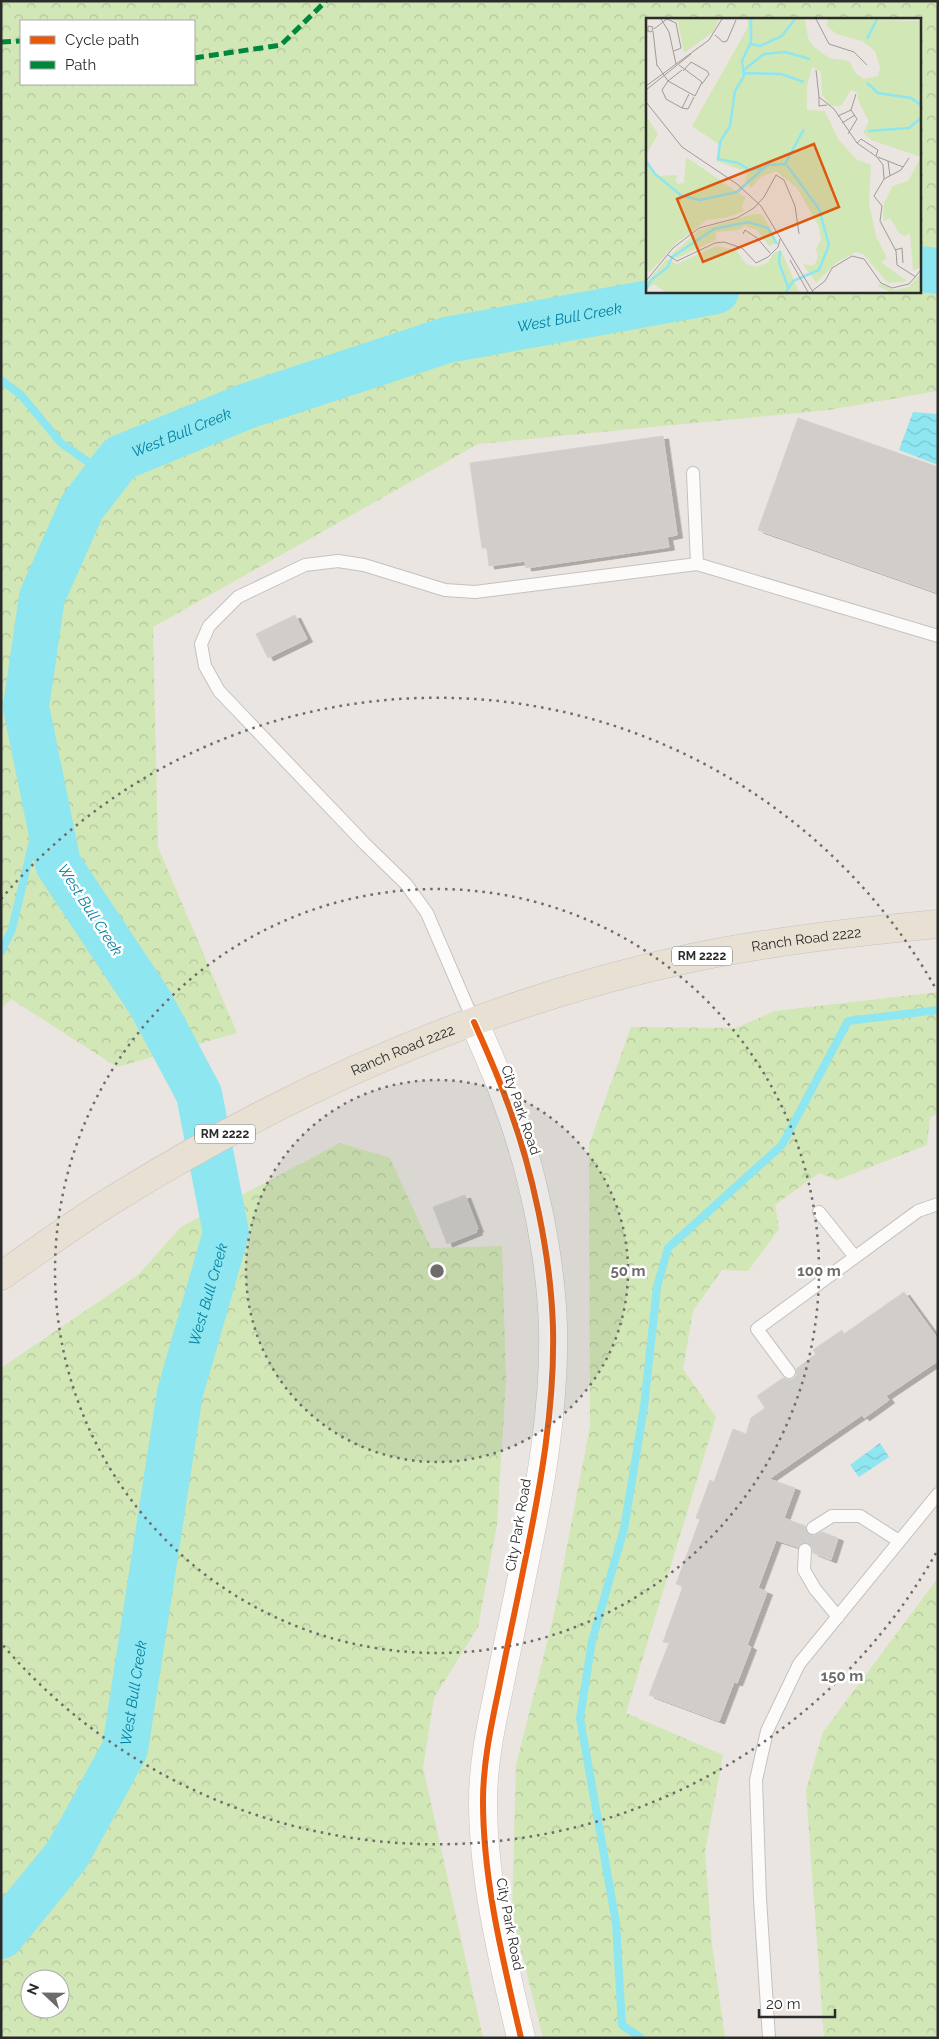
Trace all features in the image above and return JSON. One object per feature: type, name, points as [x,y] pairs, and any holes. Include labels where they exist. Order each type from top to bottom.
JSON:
[{"type":"main road","name":"Ranch Road 2222","points":[[1,1276],[117,1197],[249,1121],[415,1044],[568,991],[690,958],[834,935],[938,924]]},
{"type":"street","name":"City Park Road","points":[[474,1022],[507,1100],[531,1180],[549,1272],[553,1326],[553,1373],[548,1425],[525,1562],[486,1748],[483,1801],[485,1851],[493,1910],[521,2038]]},
{"type":"lane","points":[[693,473],[697,564]]},
{"type":"lane","points":[[474,1022],[427,913],[406,884],[364,843],[219,691],[205,666],[201,644],[209,626],[238,597],[305,565],[338,562],[364,565],[445,590],[475,592],[697,564],[938,636]]},
{"type":"lane","points":[[789,1372],[757,1329],[918,1211],[938,1204]]},
{"type":"lane","points":[[819,1212],[855,1257]]},
{"type":"lane","points":[[769,2038],[760,1900],[756,1780],[767,1731],[799,1664],[938,1494]]},
{"type":"lane","points":[[813,1528],[832,1516],[860,1516],[899,1541]]},
{"type":"lane","points":[[805,1550],[804,1570],[815,1589],[838,1617]]},
{"type":"green space","points":[[1,1],[938,1],[938,391],[828,410],[478,444],[153,627],[158,847],[237,1033],[117,1067],[11,999],[1,1009]]},
{"type":"green space","points":[[938,992],[938,1114],[930,1117],[927,1145],[837,1180],[819,1173],[775,1205],[779,1229],[748,1271],[722,1270],[693,1311],[683,1369],[716,1417],[626,1713],[723,1755],[705,1851],[712,1944],[725,2038],[543,2038],[512,1914],[516,1765],[553,1619],[590,1426],[589,1145],[631,1027],[736,1028],[775,1011]]},
{"type":"green space","points":[[340,1143],[390,1158],[431,1248],[502,1246],[506,1381],[497,1524],[478,1627],[434,1698],[423,1767],[483,2038],[1,2038],[1,1368],[138,1275],[181,1227]]},
{"type":"green space","points":[[938,1578],[938,2038],[824,2038],[806,1790],[823,1732]]},
{"type":"water","points":[[913,412],[938,414],[938,465],[899,450]]},
{"type":"water","points":[[880,1443],[889,1457],[859,1477],[850,1465]]},
{"type":"building","points":[[798,418],[938,467],[938,593],[758,530]]},
{"type":"building","points":[[663,436],[677,535],[667,537],[669,547],[526,568],[525,561],[489,566],[487,548],[482,548],[470,463]]},
{"type":"building","points":[[295,615],[307,639],[268,658],[256,634]]},
{"type":"building","points":[[465,1195],[478,1229],[476,1230],[477,1232],[447,1244],[433,1207]]},
{"type":"building","points":[[904,1292],[938,1339],[938,1361],[886,1396],[889,1400],[864,1418],[862,1415],[769,1479],[795,1488],[784,1518],[805,1526],[806,1532],[810,1535],[814,1536],[822,1532],[838,1538],[831,1560],[813,1553],[809,1543],[802,1543],[798,1547],[776,1540],[758,1588],[767,1592],[747,1645],[751,1647],[737,1683],[734,1682],[719,1721],[649,1695],[669,1643],[663,1642],[683,1586],[676,1584],[700,1519],[696,1518],[710,1480],[714,1482],[733,1429],[746,1434],[751,1418],[765,1408],[757,1396],[783,1378],[793,1379],[797,1375],[796,1369],[816,1354],[813,1350],[842,1330],[844,1334]]},
{"type":"waterway","name":"West Bull Creek","points":[[922,269],[938,271]]},
{"type":"waterway","name":"West Bull Creek","points":[[1,1936],[67,1855],[125,1749],[180,1393],[226,1233],[199,1094],[151,1004],[58,864],[26,707],[42,597],[82,507],[120,458],[247,406],[447,340],[711,292]]},
{"type":"waterway","points":[[1,380],[21,395],[61,443],[107,475]]},
{"type":"waterway","points":[[1,952],[12,929],[44,795]]},
{"type":"waterway","points":[[641,2038],[622,2025],[616,1923],[580,1718],[592,1641],[624,1529],[644,1407],[657,1287],[668,1248],[782,1145],[848,1021],[938,1010]]},
{"type":"marked path","points":[[195,58],[281,45],[326,1]]},
{"type":"marked path","points":[[1,42],[20,41]]},
{"type":"cycle path","points":[[474,1022],[502,1089],[532,1182],[544,1242],[553,1328],[552,1388],[541,1478],[490,1730],[483,1787],[486,1861],[490,1891],[521,2038]]}]
